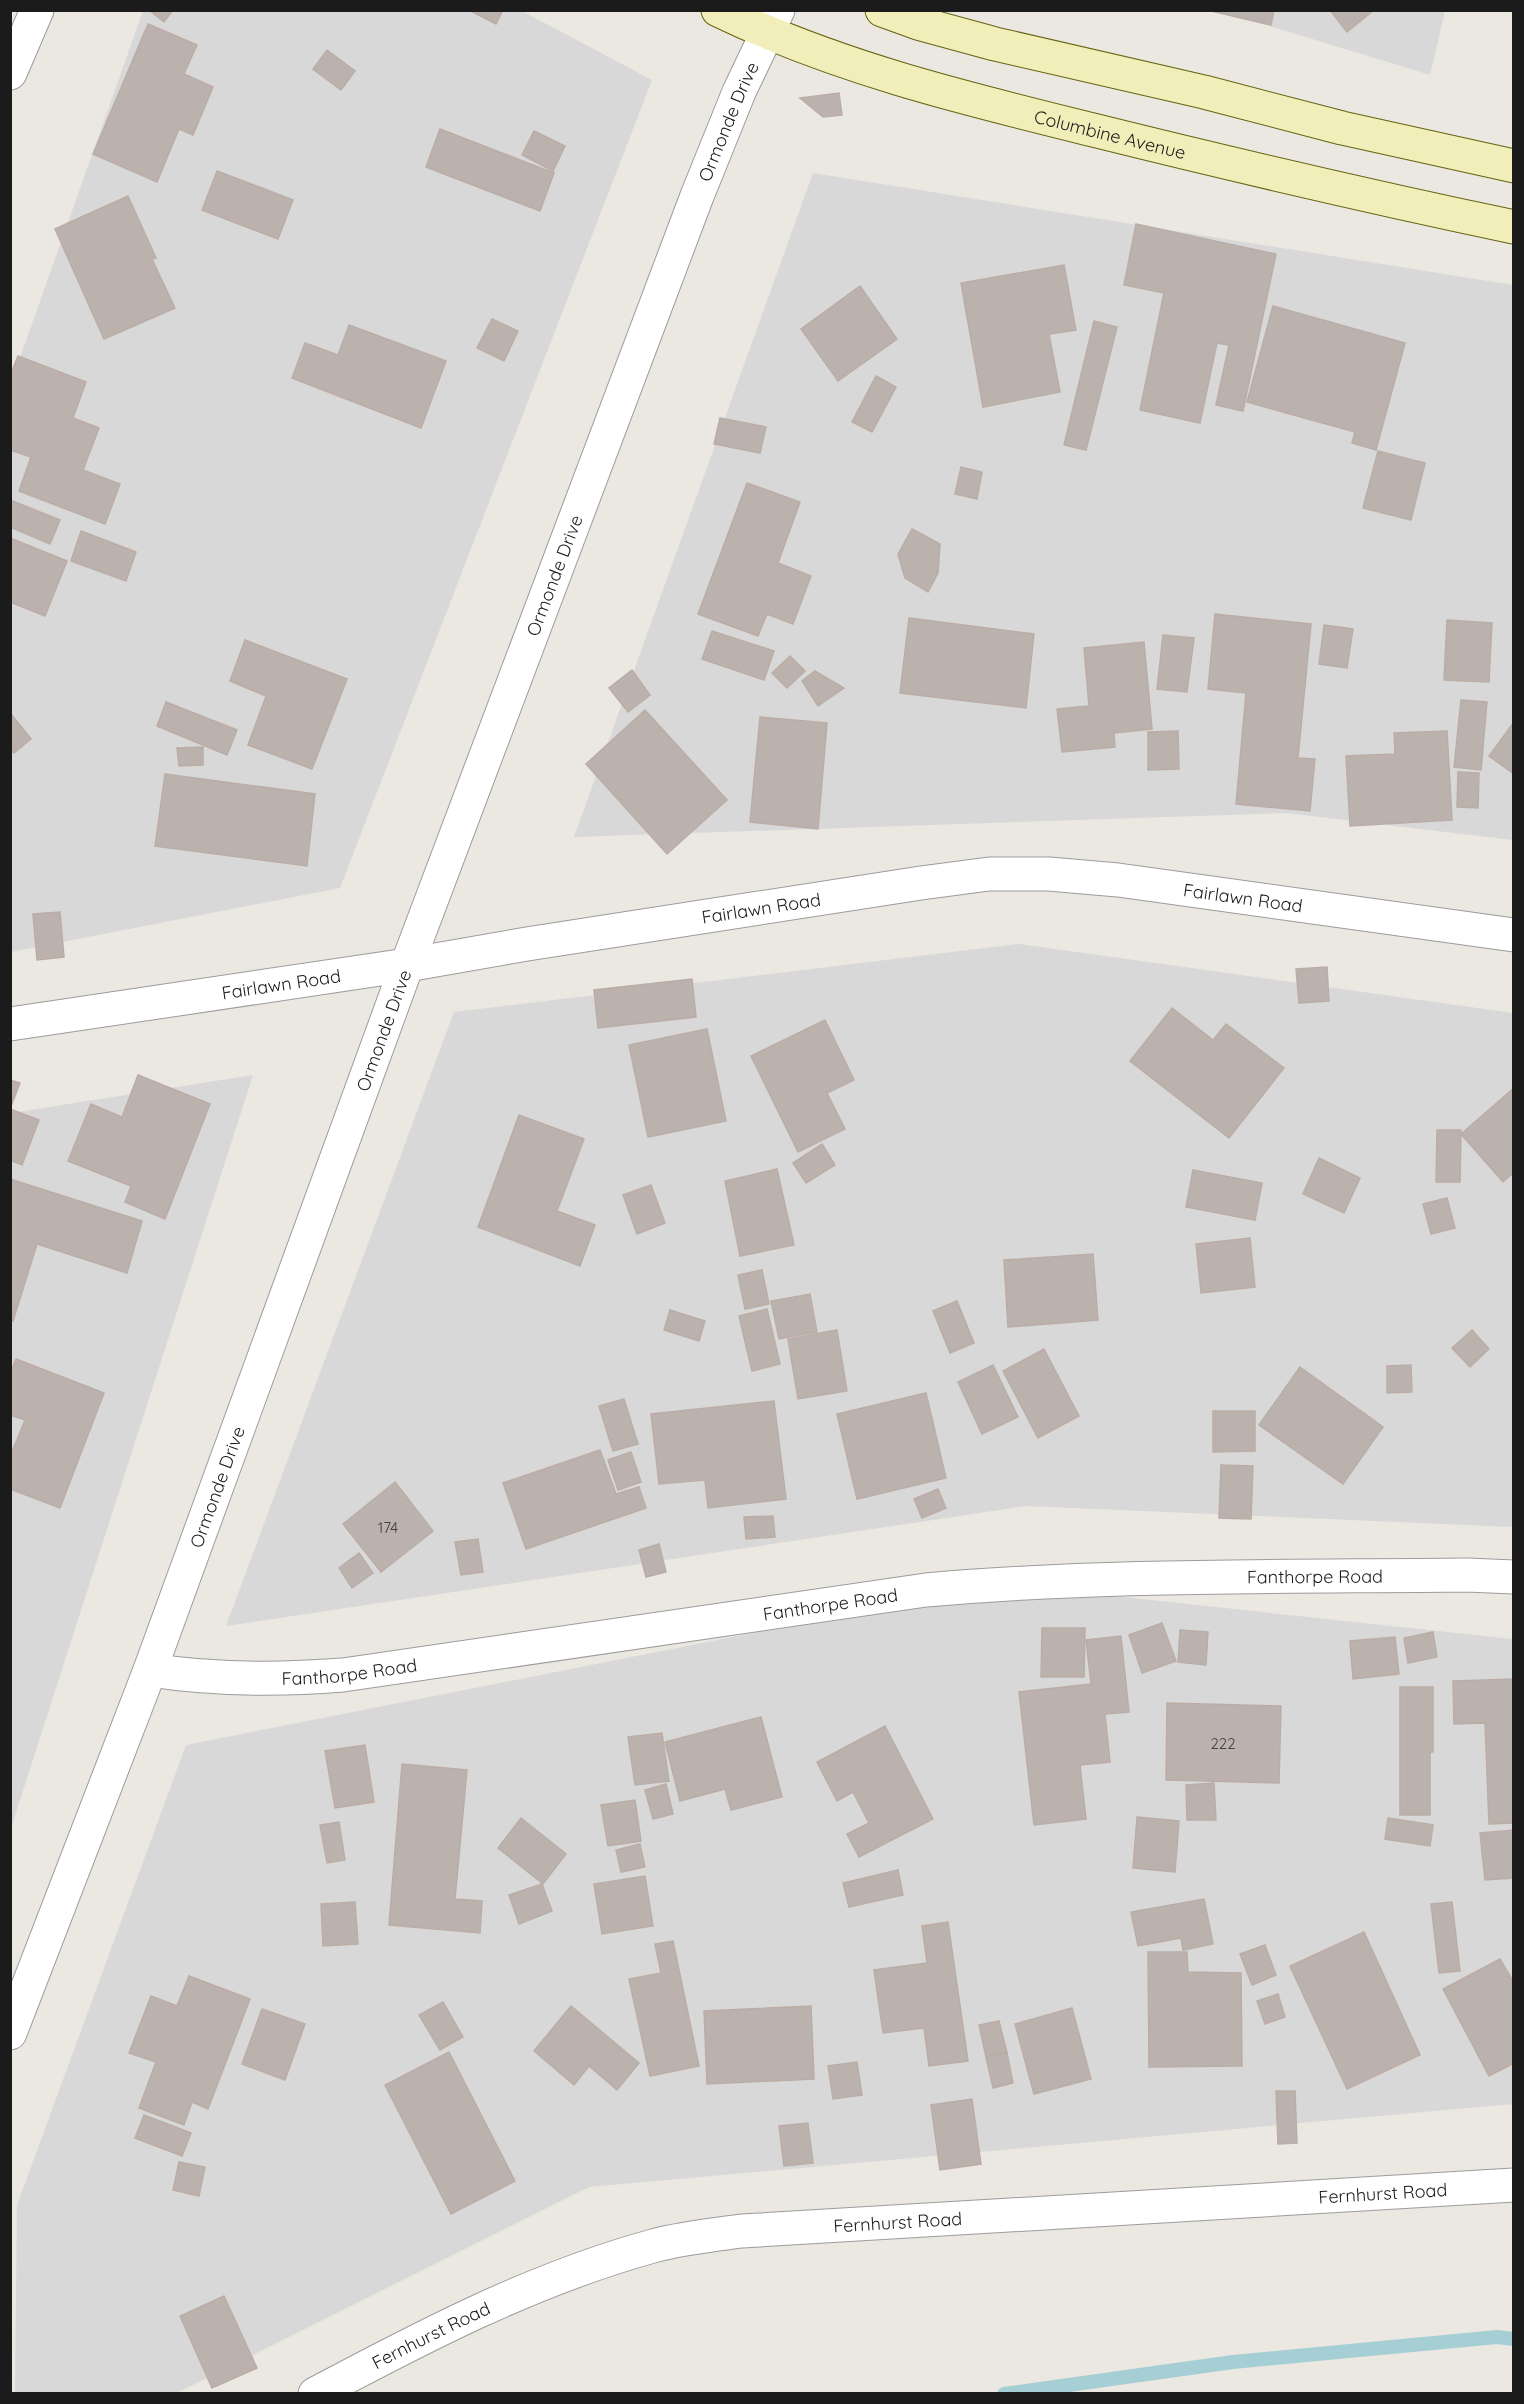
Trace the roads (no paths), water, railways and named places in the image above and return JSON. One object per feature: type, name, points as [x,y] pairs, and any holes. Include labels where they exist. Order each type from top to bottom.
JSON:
[{"type":"main road","name":"Columbine Avenue","points":[[718,10],[772,22],[872,72],[965,98],[1282,177],[1513,223]]},
{"type":"main road","points":[[882,10],[918,24],[995,44],[1204,92],[1342,128],[1514,166]]},
{"type":"street","points":[[10,73],[37,10]]},
{"type":"street","name":"Ormonde Drive","points":[[10,2032],[150,1670],[407,965],[700,186],[719,137],[772,22]]},
{"type":"street","name":"Fairlawn Road","points":[[10,1024],[407,965],[527,944],[989,874],[1049,874],[1118,880],[1514,935]]},
{"type":"street","name":"Fanthorpe Road","points":[[150,1670],[187,1676],[237,1678],[289,1679],[342,1675],[926,1590],[1001,1584],[1107,1578],[1467,1575],[1514,1577]]},
{"type":"street","name":"Fernhurst Road","points":[[315,2394],[424,2336],[552,2279],[654,2246],[696,2237],[742,2231],[1514,2185]]},
{"type":"waterway","points":[[1004,2394],[1233,2362],[1497,2337],[1514,2339]]}]
